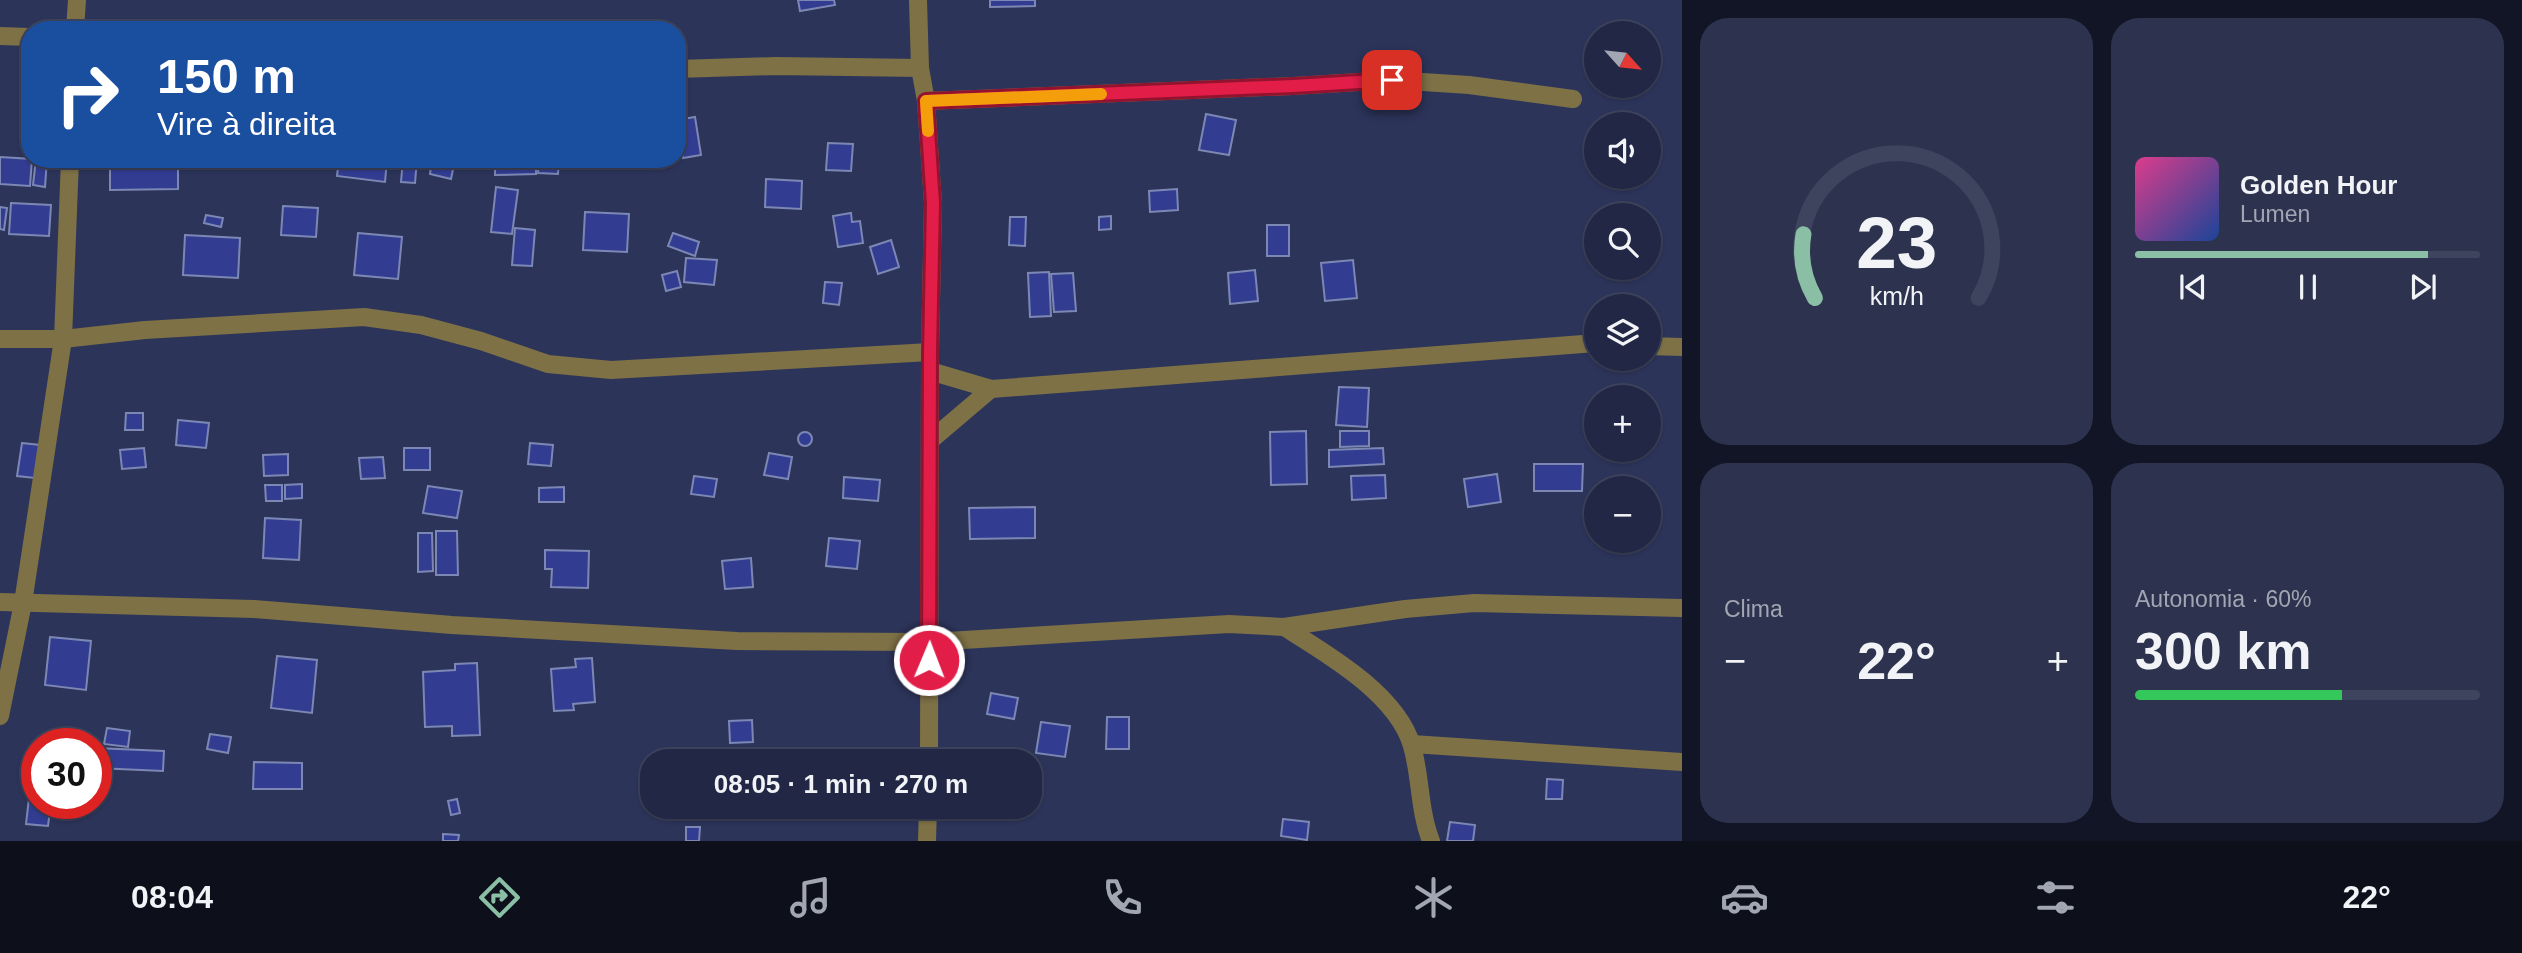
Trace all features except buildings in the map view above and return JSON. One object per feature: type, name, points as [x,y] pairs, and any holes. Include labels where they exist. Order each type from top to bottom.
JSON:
[{"type":"street","points":[[76,21],[77,0]]},
{"type":"street","points":[[918,0],[920,68],[926,101],[933,203],[929,749]]},
{"type":"street","points":[[0,36],[21,37]]},
{"type":"street","points":[[686,69],[776,66],[920,68]]},
{"type":"street","points":[[926,101],[1392,80],[1469,85],[1573,99]]},
{"type":"street","points":[[0,716],[23,603],[63,339],[70,168]]},
{"type":"street","points":[[0,339],[63,339],[145,330],[364,317],[421,325],[481,341],[548,364],[611,370],[930,352]]},
{"type":"street","points":[[930,371],[991,389],[1584,345]]},
{"type":"street","points":[[1661,346],[1682,347]]},
{"type":"street","points":[[931,440],[991,389]]},
{"type":"street","points":[[0,602],[254,609],[452,625],[737,640],[930,642],[1230,624],[1284,627],[1474,603],[1682,608]]},
{"type":"street","points":[[1284,627],[1348,667],[1391,707],[1412,744],[1431,841]]},
{"type":"street","points":[[1412,744],[1682,762]]},
{"type":"street","points":[[927,841],[928,819]]},
{"type":"slow traffic","points":[[928,131],[926,101],[1101,94]]},
{"type":"route","points":[[929,660],[933,203],[926,101],[1392,80]]}]
